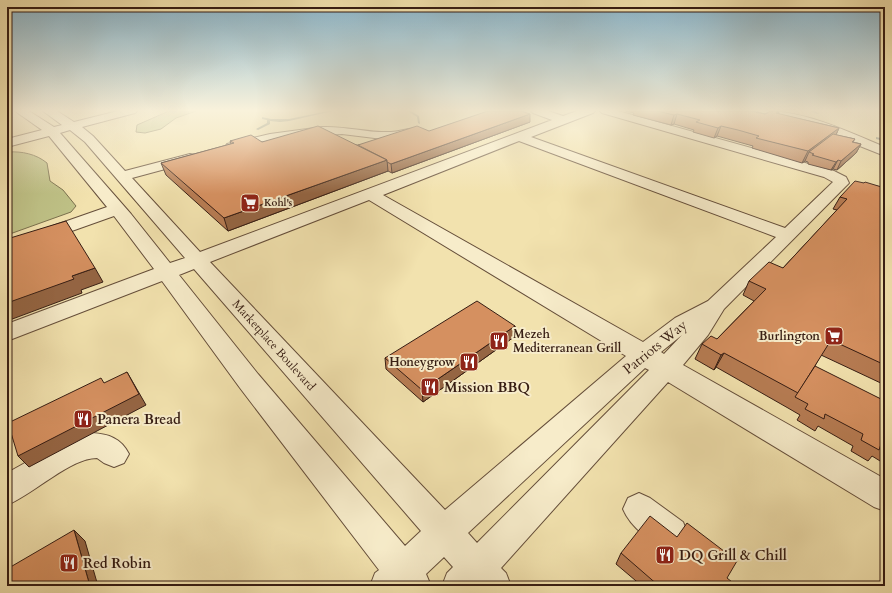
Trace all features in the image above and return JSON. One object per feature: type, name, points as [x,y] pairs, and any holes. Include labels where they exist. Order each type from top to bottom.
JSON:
[{"type":"street","points":[[13,142],[25,139]]},
{"type":"street","points":[[58,139],[117,209],[249,381],[382,545],[401,581]]},
{"type":"street","name":"Marketplace Boulevard","points":[[87,139],[444,533],[477,580]]},
{"type":"street","points":[[219,150],[249,142],[271,139]]},
{"type":"street","points":[[7,333],[515,139]]},
{"type":"street","points":[[524,139],[788,235]]},
{"type":"street","name":"Patriots Way","points":[[401,581],[444,533],[656,360],[700,330],[716,305],[841,183],[841,180],[829,174],[704,139]]},
{"type":"street","points":[[852,139],[885,152]]},
{"type":"street","points":[[122,176],[204,154]]},
{"type":"street","points":[[370,194],[656,360],[885,496]]},
{"type":"street","points":[[7,248],[117,209]]},
{"type":"street","name":"Patriots Way","points":[[477,580],[656,360]]},
{"type":"street","points":[[7,490],[65,455],[87,446],[100,446],[114,454]]},
{"type":"street","points":[[639,508],[677,538]]},
{"type":"green space","points":[[7,152],[28,154],[38,157],[47,163],[50,181],[63,190],[76,206],[71,212],[7,235]]},
{"type":"building","name":"Kohl's","points":[[238,139],[257,139],[262,142],[274,139],[344,139],[387,160],[224,218],[161,163],[234,143],[230,141]]},
{"type":"building","points":[[378,139],[461,139],[391,164],[387,162],[387,160],[358,145]]},
{"type":"building","points":[[759,139],[825,139],[808,151]]},
{"type":"building","points":[[827,139],[854,139],[855,139],[852,142],[861,144],[841,161],[838,160],[836,162],[812,155],[814,154],[809,152]]},
{"type":"building","points":[[855,181],[865,182],[885,188],[885,365],[831,340],[798,393],[724,353],[721,355],[702,344],[711,336],[717,339],[766,289],[749,281],[769,262],[783,268],[847,199],[840,197]]},
{"type":"building","points":[[66,221],[95,268],[72,276],[74,279],[7,303],[7,239]]},
{"type":"building","points":[[477,301],[515,326],[422,390],[385,358]]},
{"type":"building","points":[[815,366],[885,401],[885,446],[881,444],[879,450],[861,440],[863,434],[825,414],[824,419],[805,409],[808,404],[795,397]]},
{"type":"building","points":[[127,372],[139,394],[18,456],[8,423],[101,378],[104,383]]},
{"type":"building","name":"DQ Grill & Chill","points":[[650,516],[677,537],[687,523],[737,561],[727,578],[737,586],[659,586],[621,553]]},
{"type":"building","points":[[74,530],[90,586],[7,586],[7,569]]},
{"type":"waterway","points":[[880,139],[885,140]]},
{"type":"place","name":"Kohl's","points":[[250,203]]},
{"type":"place","name":"Burlington","points":[[834,336]]},
{"type":"place","name":"Mezeh Mediterranean Grill","points":[[499,341]]},
{"type":"place","name":"Honeygrow","points":[[469,362]]},
{"type":"place","name":"Mission BBQ","points":[[430,387]]},
{"type":"place","name":"Panera Bread","points":[[83,419]]},
{"type":"place","name":"DQ Grill & Chill","points":[[665,555]]},
{"type":"place","name":"Red Robin","points":[[69,563]]}]
